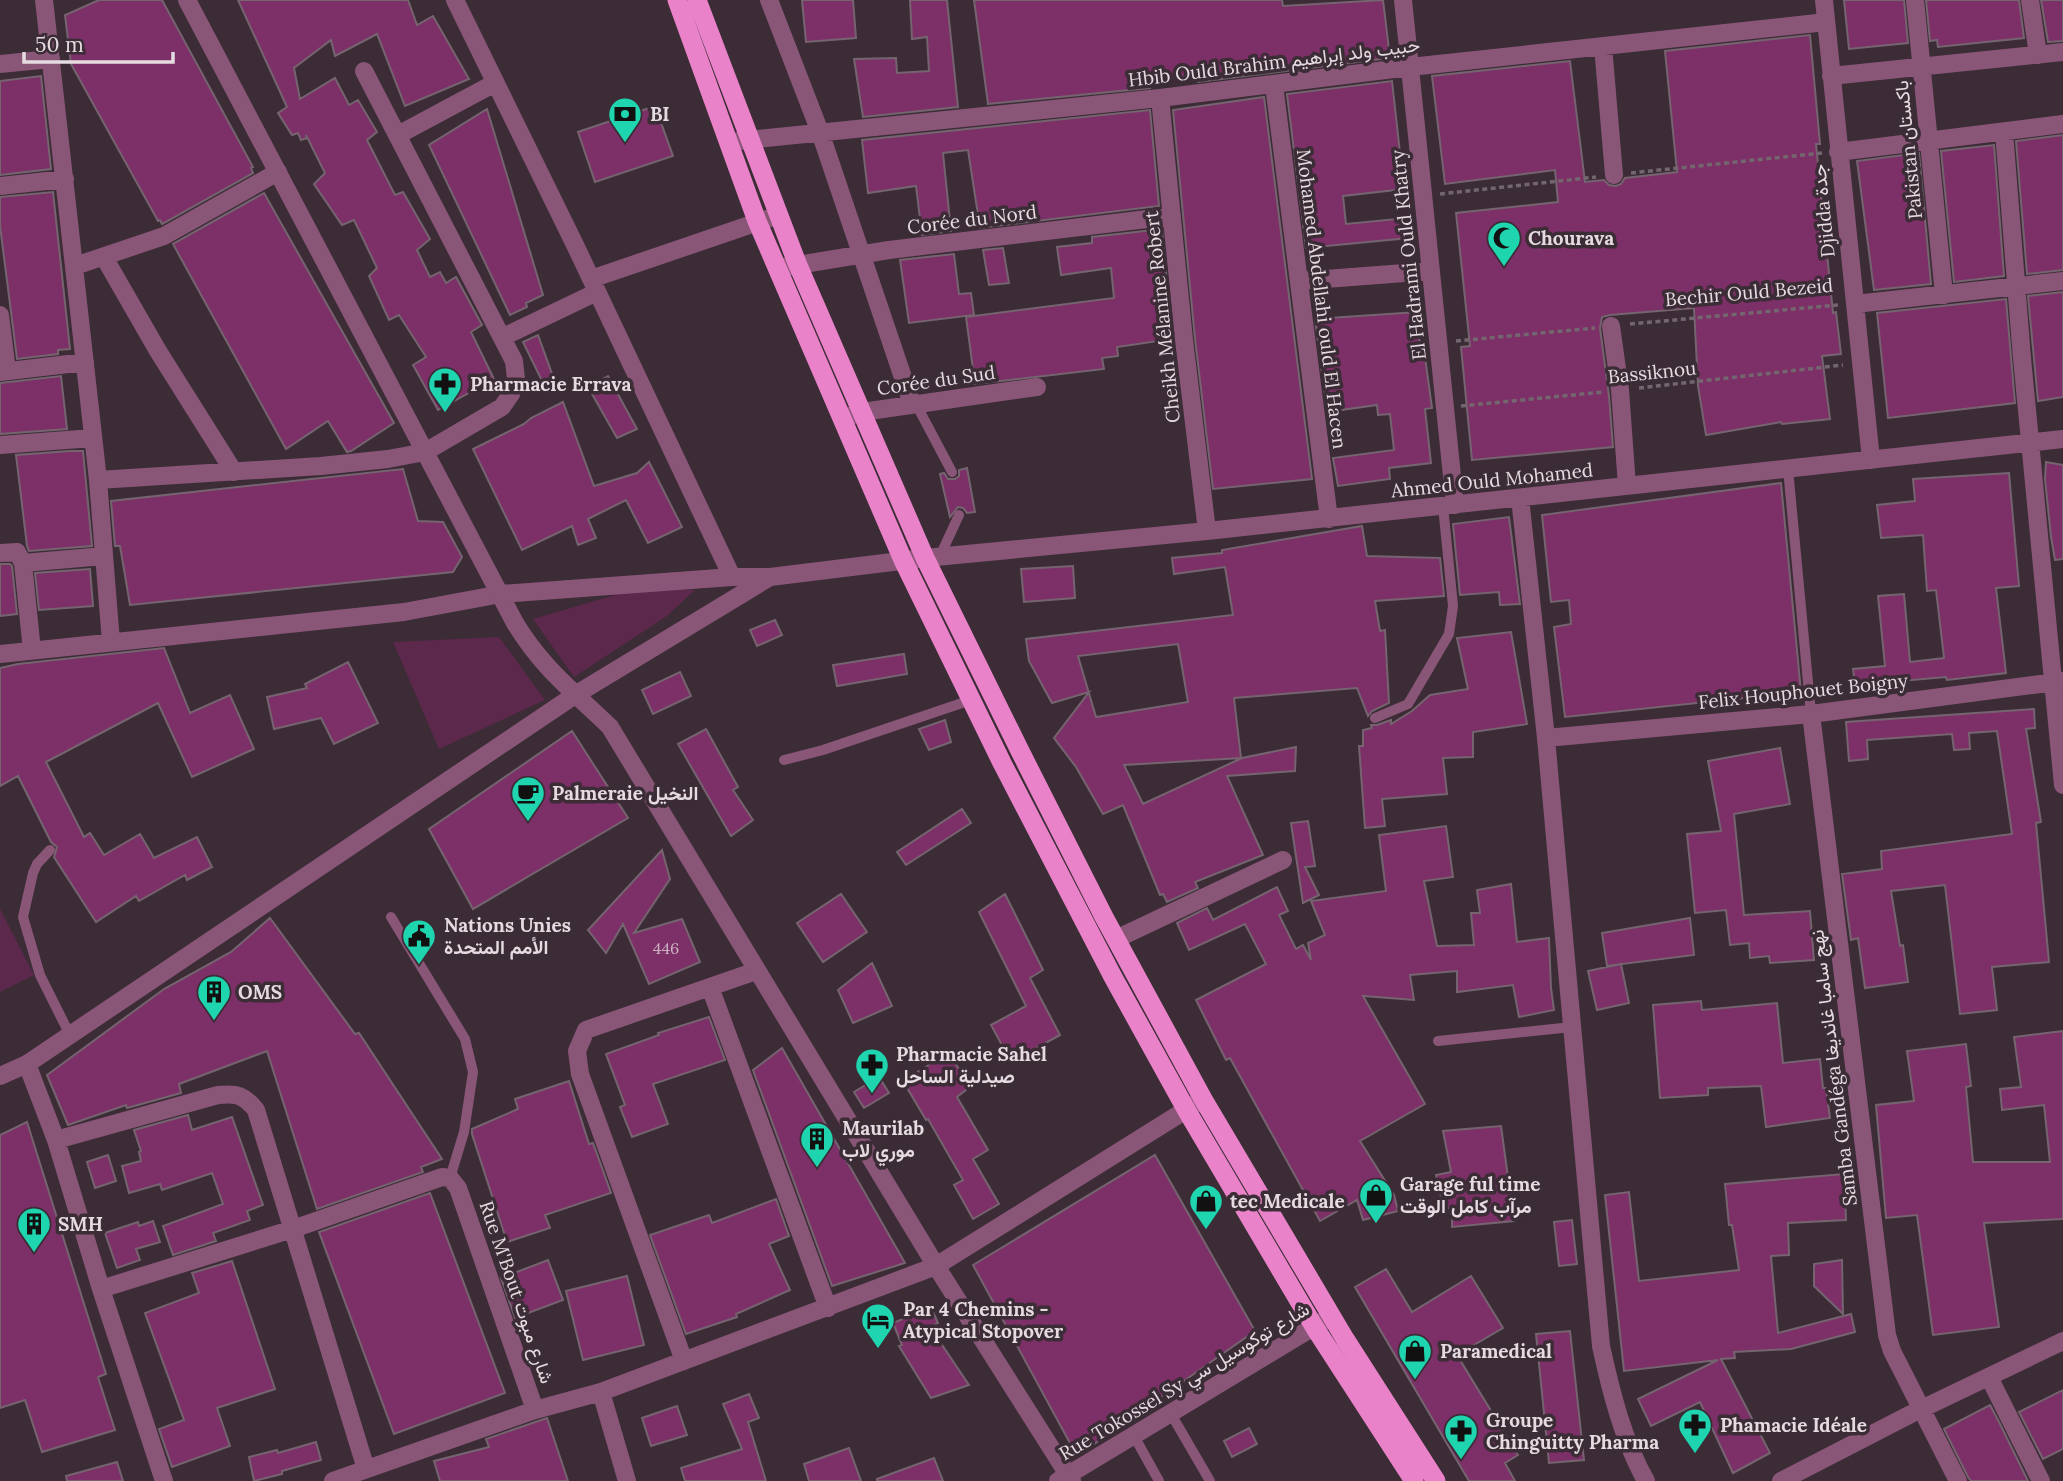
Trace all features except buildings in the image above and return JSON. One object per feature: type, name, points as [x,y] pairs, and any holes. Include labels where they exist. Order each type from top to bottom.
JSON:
[{"type":"highway","points":[[677,0],[757,221],[788,266],[862,412],[1116,939],[1323,1322]]},
{"type":"highway","points":[[697,0],[778,215],[788,266],[843,419],[903,560],[971,700],[1113,977],[1186,1111],[1323,1322],[1419,1477]]},
{"type":"street","points":[[44,0],[98,480],[111,642]]},
{"type":"street","points":[[187,0],[531,649],[610,727],[1066,1479]]},
{"type":"street","points":[[454,0],[594,285],[732,577]]},
{"type":"street","points":[[769,0],[820,132],[914,404]]},
{"type":"street","name":"El Hadrami Ould Khatry","points":[[1403,0],[1445,408],[1449,505]]},
{"type":"street","name":"Djidda جدة","points":[[1824,0],[1871,460]]},
{"type":"street","name":"Pakistan باكستان","points":[[1915,0],[1944,295]]},
{"type":"street","points":[[2031,0],[2038,55]]},
{"type":"street","name":"Hbib Ould Brahim حبيب ولد إبراهيم","points":[[727,143],[1274,85],[1410,67],[1826,22]]},
{"type":"street","points":[[1603,46],[1614,175]]},
{"type":"street","points":[[1831,76],[2063,52]]},
{"type":"street","points":[[0,64],[51,59]]},
{"type":"street","points":[[98,480],[388,459],[425,452],[502,407],[516,379],[514,361],[364,71]]},
{"type":"street","points":[[398,135],[495,83]]},
{"type":"street","name":"Mohamed Abdellahi ould El Hacen","points":[[1274,85],[1329,519]]},
{"type":"street","name":"Cheikh Mélanine Robert","points":[[1160,97],[1184,340],[1207,531]]},
{"type":"street","points":[[1838,152],[2063,124]]},
{"type":"street","points":[[2004,132],[2030,443],[2058,682],[2063,785]]},
{"type":"street","points":[[75,266],[164,236],[278,172]]},
{"type":"street","points":[[0,186],[65,179]]},
{"type":"street","points":[[503,337],[594,285],[778,215]]},
{"type":"street","name":"Corée du Nord","points":[[788,266],[860,254],[1172,216]]},
{"type":"street","points":[[104,257],[158,351],[234,472]]},
{"type":"street","points":[[1299,281],[1431,271]]},
{"type":"street","name":"Bechir Ould Bezeid","points":[[1854,304],[2063,281]]},
{"type":"street","points":[[0,315],[4,372],[85,362]]},
{"type":"street","points":[[1611,326],[1620,390],[1627,486]]},
{"type":"street","name":"Corée du Sud","points":[[843,419],[862,412],[1037,387]]},
{"type":"street","points":[[0,445],[93,438]]},
{"type":"street","name":"Ahmed Ould Mohamed","points":[[0,654],[391,613],[501,594],[732,577],[770,577],[903,560],[1329,519],[2063,439]]},
{"type":"street","points":[[1520,498],[1546,738],[1601,1346],[1624,1432],[1646,1481]]},
{"type":"street","points":[[0,553],[17,552],[23,563],[32,651]]},
{"type":"street","points":[[23,563],[104,556]]},
{"type":"street","points":[[0,1076],[27,1064],[575,695],[770,577]]},
{"type":"street","name":"Felix Houphouet Boigny","points":[[1546,738],[1811,714],[2058,682]]},
{"type":"street","name":"Samba Gandéga نهج سامبا غانديغا","points":[[1811,714],[1887,1335],[1892,1351],[1958,1481]]},
{"type":"street","points":[[1116,939],[1283,860]]},
{"type":"street","points":[[684,1362],[580,1074],[577,1051],[586,1030],[756,971]]},
{"type":"street","points":[[710,987],[828,1308]]},
{"type":"street","points":[[27,1064],[56,1140],[164,1481]]},
{"type":"street","points":[[56,1140],[218,1095],[234,1093],[246,1097],[256,1110],[366,1469]]},
{"type":"street","points":[[333,1481],[536,1410],[601,1392],[936,1266],[1203,1099]]},
{"type":"street","points":[[101,1289],[293,1229],[442,1177],[454,1183]]},
{"type":"street","name":"Rue M'Bout شارع مبوت","points":[[454,1183],[536,1410]]},
{"type":"street","name":"Rue Tokossel Sy شارع توكوسيل سي","points":[[1066,1479],[1323,1322]]},
{"type":"street","points":[[1781,1481],[2063,1340]]},
{"type":"street","points":[[1989,1377],[2040,1481]]},
{"type":"street","points":[[601,1392],[627,1481]]},
{"type":"lane","points":[[914,404],[952,472]]},
{"type":"lane","points":[[1788,469],[1811,714]]},
{"type":"lane","points":[[1375,718],[1408,704],[1449,634],[1453,606],[1449,505]]},
{"type":"lane","points":[[933,557],[959,515]]},
{"type":"lane","points":[[784,760],[823,750],[971,700]]},
{"type":"lane","points":[[50,850],[37,864],[33,873],[23,917],[40,975],[69,1035]]},
{"type":"lane","points":[[390,917],[465,1039],[474,1072],[454,1183]]},
{"type":"lane","points":[[1438,1041],[1572,1027]]},
{"type":"lane","points":[[1171,1414],[1210,1481]]},
{"type":"lane","points":[[1134,1436],[1159,1481]]},
{"type":"path","name":"Bechir Ould Bezeid","points":[[1438,342],[1854,304]]},
{"type":"path","name":"Bassiknou","points":[[1445,408],[1861,363]]},
{"type":"shaded area","points":[[639,588],[695,590],[667,616],[574,677],[533,619]]},
{"type":"shaded area","points":[[499,637],[545,700],[439,749],[393,642]]},
{"type":"shaded area","points":[[0,909],[34,975],[0,992]]},
{"type":"place","name":"BI","points":[[625,144]]},
{"type":"place","name":"Chourava","points":[[1504,268]]},
{"type":"place","name":"Pharmacie Errava","points":[[445,414]]},
{"type":"place","name":"Palmeraie النخيل","points":[[528,823]]},
{"type":"place","name":"Nations Unies الأمم المتحدة","points":[[419,966]]},
{"type":"place","name":"OMS","points":[[214,1022]]},
{"type":"place","name":"Pharmacie Sahel صيدلية الساحل","points":[[872,1095]]},
{"type":"place","name":"Maurilab موري لاب","points":[[817,1169]]},
{"type":"place","name":"Garage ful time مرآب كامل الوقت","points":[[1376,1225]]},
{"type":"place","name":"tec Medicale","points":[[1206,1231]]},
{"type":"place","name":"SMH","points":[[34,1254]]},
{"type":"place","name":"Par 4 Chemins - Atypical Stopover","points":[[878,1350]]},
{"type":"place","name":"Paramedical","points":[[1415,1381]]},
{"type":"place","name":"Phamacie Idéale","points":[[1695,1455]]},
{"type":"place","name":"Groupe Chinguitty Pharma","points":[[1461,1461]]}]
